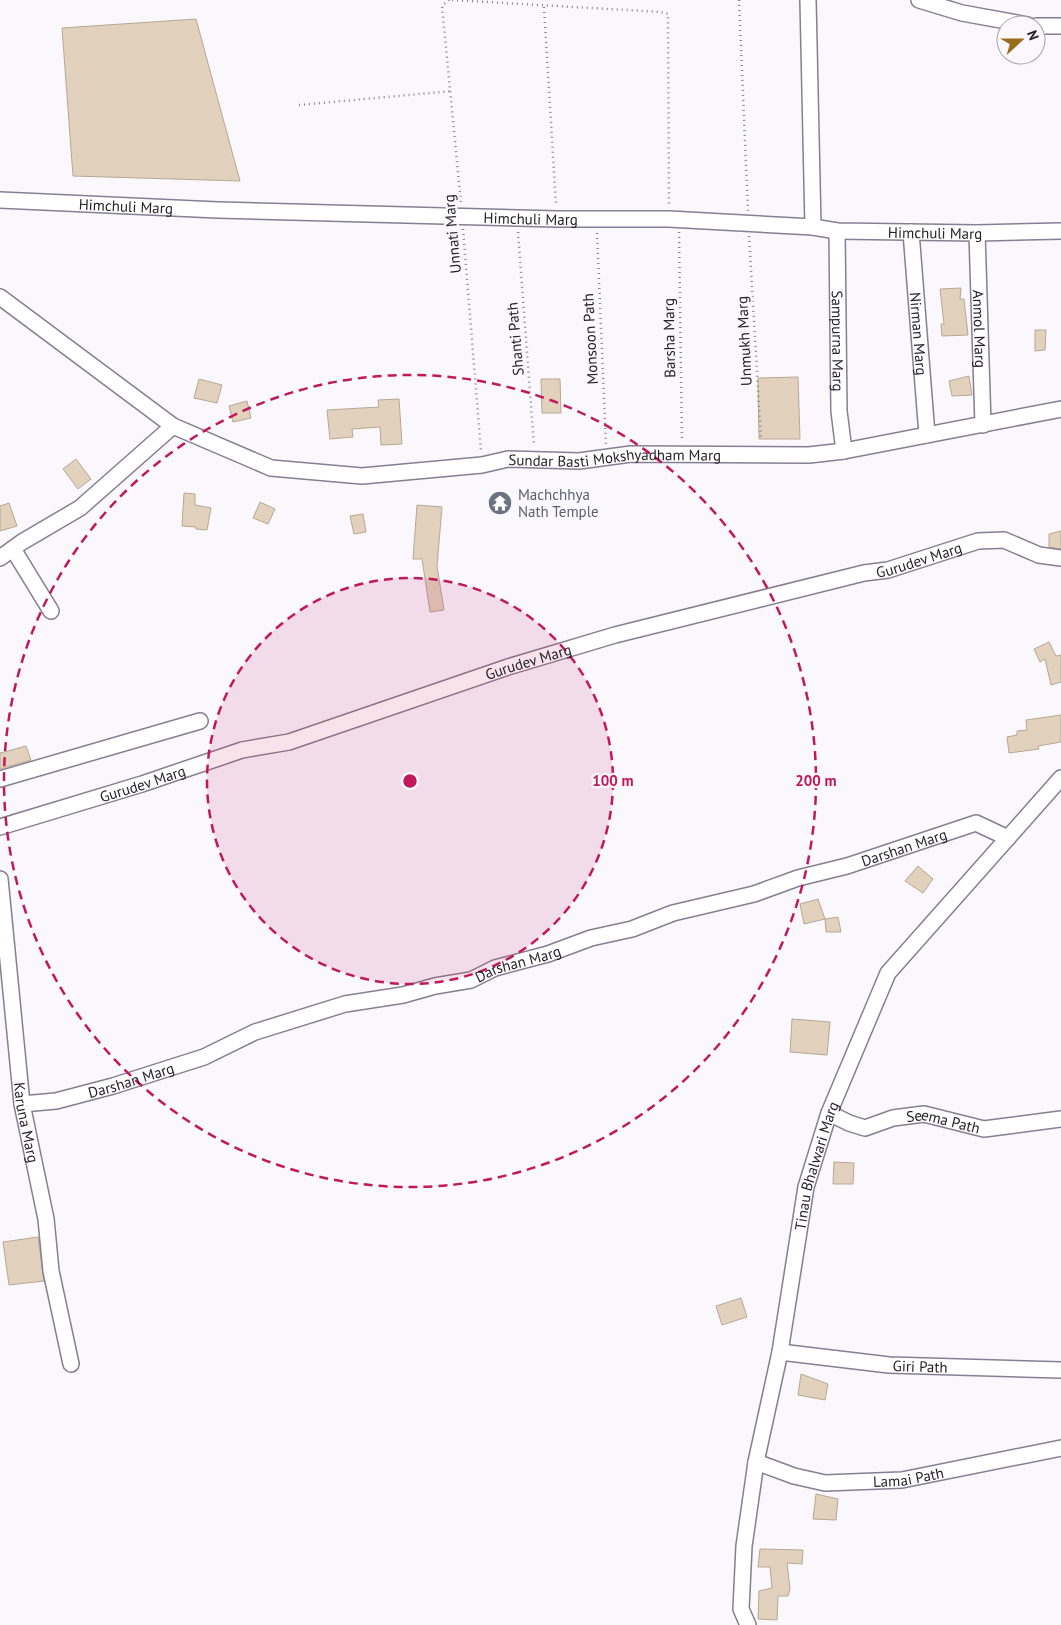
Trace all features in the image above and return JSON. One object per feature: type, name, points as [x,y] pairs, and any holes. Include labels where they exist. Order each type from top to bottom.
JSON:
[{"type":"street","points":[[808,0],[813,227]]},
{"type":"street","points":[[919,0],[962,13],[996,19]]},
{"type":"street","points":[[1046,26],[1061,26]]},
{"type":"street","name":"Himchuli Marg","points":[[0,200],[218,210],[557,219],[674,220],[813,227],[837,231],[977,233],[1061,231]]},
{"type":"street","name":"Sampurna Marg","points":[[837,231],[839,411],[844,451]]},
{"type":"street","name":"Nirman Marg","points":[[911,232],[927,435]]},
{"type":"street","name":"Anmol Marg","points":[[977,233],[983,425]]},
{"type":"street","name":"Sundar Basti Mokshyadham Marg","points":[[0,297],[173,426],[271,468],[362,476],[482,465],[508,459],[579,461],[631,454],[808,455],[844,451],[1061,410]]},
{"type":"street","points":[[0,558],[80,508],[173,426]]},
{"type":"street","name":"Gurudev Marg","points":[[0,827],[142,784],[242,750],[289,742],[508,667],[615,635],[864,573],[888,570],[978,541],[1004,540],[1039,555],[1061,558]]},
{"type":"street","points":[[13,549],[51,611]]},
{"type":"street","points":[[0,779],[200,721]]},
{"type":"street","name":"Tinau Bhalwari Marg","points":[[748,1625],[741,1609],[744,1546],[756,1462],[780,1352],[806,1187],[829,1113],[888,973],[1061,778]]},
{"type":"street","name":"Darshan Marg","points":[[22,1104],[56,1101],[113,1086],[204,1057],[255,1032],[345,1004],[403,995],[435,986],[470,980],[495,968],[548,954],[591,938],[632,930],[673,914],[754,894],[798,878],[847,866],[976,823],[1008,838]]},
{"type":"street","name":"Karuna Marg","points":[[0,879],[22,1104],[46,1218],[51,1271],[71,1364]]},
{"type":"street","name":"Seema Path","points":[[829,1113],[849,1124],[865,1128],[892,1118],[924,1114],[984,1129],[1061,1119]]},
{"type":"street","name":"Giri Path","points":[[780,1352],[889,1365],[1061,1370]]},
{"type":"street","name":"Lamai Path","points":[[756,1462],[794,1476],[825,1483],[902,1480],[1061,1448]]},
{"type":"path","name":"Unnati Marg","points":[[451,0],[444,2],[442,6],[452,90],[482,465]]},
{"type":"path","points":[[451,0],[544,7],[557,219]]},
{"type":"path","name":"Unmukh Marg","points":[[739,0],[748,225],[762,455]]},
{"type":"path","name":"Barsha Marg","points":[[544,7],[661,12],[668,14],[682,455]]},
{"type":"path","points":[[299,105],[452,90]]},
{"type":"path","name":"Shanti Path","points":[[517,217],[535,460]]},
{"type":"path","name":"Monsoon Path","points":[[596,219],[607,457]]},
{"type":"building","points":[[196,19],[240,181],[73,176],[62,28]]},
{"type":"building","points":[[961,288],[960,299],[964,299],[968,335],[942,336],[941,324],[944,324],[940,289]]},
{"type":"building","points":[[1035,330],[1046,330],[1045,350],[1035,351]]},
{"type":"building","points":[[969,376],[972,395],[952,396],[949,381]]},
{"type":"building","points":[[798,377],[800,439],[759,439],[758,378]]},
{"type":"building","points":[[199,379],[222,385],[217,403],[194,398]]},
{"type":"building","points":[[541,379],[560,379],[561,413],[542,413]]},
{"type":"building","points":[[399,399],[402,444],[381,445],[380,427],[352,429],[353,437],[330,439],[327,410],[379,407],[378,400]]},
{"type":"building","points":[[247,401],[251,418],[233,422],[229,406]]},
{"type":"building","points":[[76,459],[91,479],[78,489],[63,469]]},
{"type":"building","points":[[184,493],[195,494],[195,505],[211,508],[207,530],[182,526]]},
{"type":"building","points":[[260,502],[275,509],[268,524],[253,518]]},
{"type":"building","points":[[9,503],[17,526],[0,531],[0,506]]},
{"type":"building","points":[[417,505],[442,507],[437,566],[444,610],[430,612],[422,559],[413,559]]},
{"type":"building","points":[[363,514],[366,532],[354,534],[350,516]]},
{"type":"building","points":[[1061,531],[1061,549],[1049,547],[1049,534]]},
{"type":"building","points":[[1049,642],[1056,656],[1061,655],[1061,682],[1051,685],[1045,659],[1040,662],[1034,649]]},
{"type":"building","points":[[1061,715],[1061,742],[1038,746],[1039,749],[1009,753],[1007,737],[1017,735],[1017,731],[1027,730],[1026,720]]},
{"type":"building","points":[[26,746],[31,760],[0,769],[0,753]]},
{"type":"building","points":[[918,866],[933,879],[923,893],[905,881]]},
{"type":"building","points":[[818,899],[825,919],[804,924],[800,904]]},
{"type":"building","points":[[838,917],[841,932],[826,932],[825,919]]},
{"type":"building","points":[[792,1019],[830,1022],[827,1055],[790,1052]]},
{"type":"building","points":[[834,1162],[854,1163],[853,1184],[833,1184]]},
{"type":"building","points":[[38,1237],[44,1281],[9,1285],[3,1242]]},
{"type":"building","points":[[741,1298],[747,1317],[722,1325],[716,1306]]},
{"type":"building","points":[[801,1374],[828,1384],[825,1400],[798,1395]]},
{"type":"building","points":[[816,1494],[838,1499],[836,1520],[813,1519]]},
{"type":"building","points":[[760,1549],[803,1550],[802,1564],[787,1563],[790,1589],[788,1596],[778,1596],[777,1620],[758,1619],[759,1591],[772,1588],[770,1567],[758,1567]]},
{"type":"place","name":"Machchhya Nath Temple","points":[[500,503]]}]
